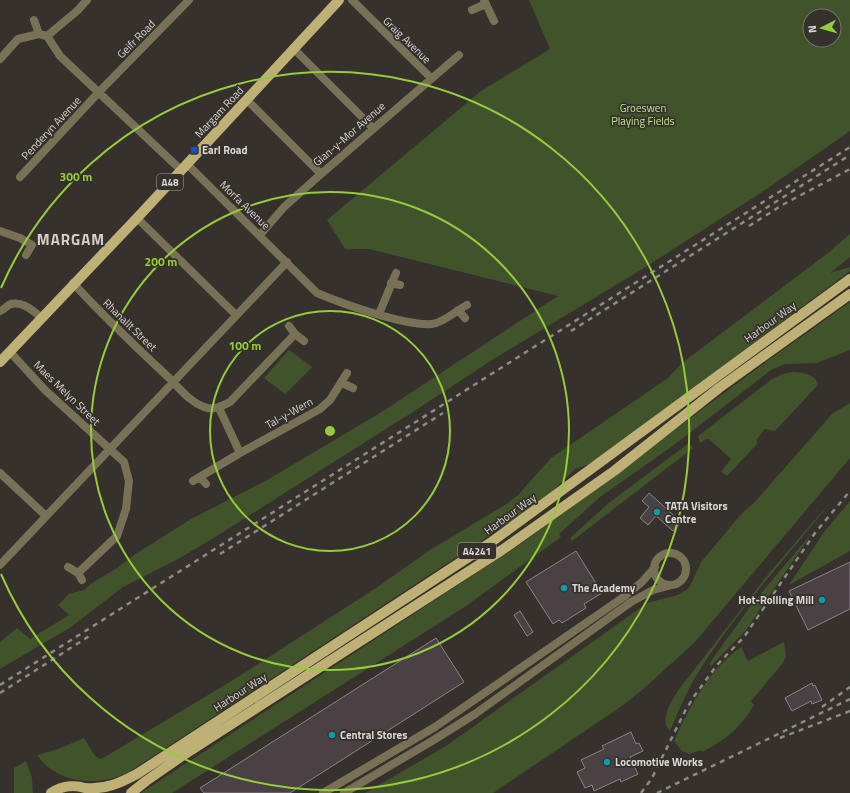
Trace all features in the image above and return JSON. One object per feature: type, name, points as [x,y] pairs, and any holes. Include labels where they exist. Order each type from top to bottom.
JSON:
[{"type":"main road","name":"Margam Road","points":[[0,362],[73,283],[137,218],[339,0]]},
{"type":"main road","name":"Harbour Way","points":[[85,788],[113,786],[136,774],[490,543],[850,279]]},
{"type":"main road","name":"Harbour Way","points":[[131,793],[182,756],[502,550],[614,471],[719,388],[850,294]]},
{"type":"main road","name":"A4241","points":[[51,793],[64,787],[85,788],[95,793]]},
{"type":"street","points":[[0,59],[18,39],[43,35],[77,11],[87,0]]},
{"type":"street","name":"Geifr Road","points":[[98,93],[190,0]]},
{"type":"street","name":"Graig Avenue","points":[[352,0],[431,78]]},
{"type":"street","points":[[472,10],[485,2],[494,21]]},
{"type":"street","points":[[34,20],[43,35],[60,56],[98,93],[184,167]]},
{"type":"street","points":[[293,48],[372,128]]},
{"type":"street","name":"Glan-y-Mor Avenue","points":[[260,235],[284,207],[372,128],[459,55]]},
{"type":"street","name":"Penderyn Avenue","points":[[20,177],[98,93]]},
{"type":"street","points":[[247,100],[321,174]]},
{"type":"street","name":"Morfa Avenue","points":[[184,167],[260,235],[317,293],[340,303],[417,323],[434,324],[466,305]]},
{"type":"street","points":[[137,218],[236,315]]},
{"type":"street","points":[[0,231],[20,238],[32,245],[26,255]]},
{"type":"street","points":[[0,565],[287,262]]},
{"type":"street","points":[[379,314],[396,273]]},
{"type":"street","name":"Rhanallt Street","points":[[73,283],[109,322],[173,381]]},
{"type":"street","points":[[391,283],[400,285]]},
{"type":"street","points":[[0,311],[10,304],[21,304],[30,308],[42,318]]},
{"type":"street","points":[[458,310],[465,318]]},
{"type":"street","points":[[289,326],[295,334],[304,341]]},
{"type":"street","points":[[173,381],[189,399],[206,408],[219,408],[230,402],[295,334]]},
{"type":"street","name":"Maes Melyn Street","points":[[10,352],[45,390],[124,462],[129,481],[126,509],[117,536],[80,576],[68,567]]},
{"type":"street","name":"Tal-y-Wern","points":[[193,481],[320,409],[330,400],[347,373]]},
{"type":"street","points":[[342,383],[352,388]]},
{"type":"street","points":[[219,408],[240,453]]},
{"type":"street","points":[[0,473],[46,515]]},
{"type":"street","points":[[200,477],[206,484]]},
{"type":"street","points":[[323,793],[458,711],[631,592],[655,567],[659,559],[666,554],[674,554],[681,558],[686,567],[685,575],[680,582],[653,590],[631,602],[475,714],[344,793]]},
{"type":"street","points":[[655,567],[654,572],[659,580],[667,585],[672,585]]},
{"type":"green space","name":"Groeswen Playing Fields","points":[[529,0],[850,0],[850,131],[765,190],[644,268],[492,360],[212,539],[178,559],[123,587],[71,627],[0,669],[0,642],[17,628],[30,639],[69,615],[58,605],[69,594],[84,590],[134,555],[191,519],[267,480],[380,413],[558,296],[369,249],[345,249],[327,220],[481,91],[550,49]]},
{"type":"green space","points":[[850,234],[850,257],[830,273],[850,267],[850,271],[602,456],[589,464],[575,469],[550,494],[519,516],[129,772],[105,780],[92,781],[67,778],[46,765],[37,755],[58,749],[84,738],[95,756],[100,759],[103,758],[233,680],[376,588],[430,550],[508,503],[518,495],[551,458],[668,378],[682,363],[828,253]]},
{"type":"green space","points":[[850,302],[850,350],[817,363],[785,364],[771,370],[674,445],[600,497],[559,534],[561,537],[466,606],[172,793],[141,793],[525,541],[759,367]]},
{"type":"green space","points":[[289,350],[312,367],[285,394],[264,378]]},
{"type":"green space","points":[[800,372],[812,376],[817,381],[818,385],[775,431],[765,429],[757,439],[757,444],[727,476],[721,472],[731,459],[709,439],[706,439],[700,443],[698,436],[771,380],[780,375]]},
{"type":"green space","points":[[850,403],[850,458],[695,642],[641,691],[619,708],[493,793],[365,793],[446,746],[647,603],[678,595],[689,588],[701,562],[743,512],[753,504],[832,414]]},
{"type":"green space","points":[[689,443],[693,448],[572,541],[570,538],[610,502]]},
{"type":"green space","points":[[833,499],[731,624],[692,683],[670,731],[667,726],[666,715],[680,688],[770,572]]},
{"type":"green space","points":[[850,501],[850,551],[789,585],[824,532]]},
{"type":"green space","points":[[812,533],[746,630],[711,666],[709,664],[752,604]]},
{"type":"green space","points":[[784,642],[786,657],[782,664],[751,701],[754,705],[738,727],[718,743],[702,752],[701,750],[689,754],[682,751],[674,741],[694,702],[719,666],[741,647],[748,661]]},
{"type":"green space","points":[[26,761],[32,778],[33,793],[14,793],[14,768]]},
{"type":"building","name":"TATA Visitors Centre","points":[[649,493],[681,522],[673,531],[656,516],[648,525],[640,518],[649,507],[642,501]]},
{"type":"building","name":"The Academy","points":[[576,551],[602,593],[584,604],[586,608],[562,623],[559,620],[553,624],[526,582]]},
{"type":"building","name":"Hot-Rolling Mill","points":[[850,562],[850,609],[808,630],[789,591]]},
{"type":"building","points":[[520,611],[533,632],[527,636],[514,615]]},
{"type":"building","name":"Central Stores","points":[[436,638],[464,682],[290,793],[204,793],[200,788]]},
{"type":"building","points":[[812,683],[813,686],[815,685],[822,700],[812,704],[811,701],[792,711],[785,698]]},
{"type":"building","name":"Locomotive Works","points":[[631,732],[636,744],[639,743],[643,751],[630,757],[638,774],[621,782],[620,779],[594,791],[592,785],[585,788],[577,772],[585,768],[581,760],[604,749],[602,746]]},
{"type":"railway","points":[[0,685],[850,147]]},
{"type":"railway","points":[[571,331],[850,155]]},
{"type":"railway","points":[[749,226],[784,204],[850,169]]},
{"type":"railway","points":[[220,554],[443,413]]},
{"type":"railway","points":[[641,793],[652,778],[685,711],[695,695],[717,665],[744,637],[815,533],[850,491]]},
{"type":"railway","points":[[0,693],[91,635]]},
{"type":"railway","points":[[822,707],[850,687]]},
{"type":"railway","points":[[657,793],[850,699]]},
{"type":"railway","points":[[780,738],[850,711]]},
{"type":"place","name":"Earl Road","points":[[194,150]]},
{"type":"place","name":"TATA Visitors Centre","points":[[657,512]]},
{"type":"place","name":"The Academy","points":[[564,588]]},
{"type":"place","name":"Hot-Rolling Mill","points":[[822,600]]},
{"type":"place","name":"Central Stores","points":[[332,735]]},
{"type":"place","name":"Locomotive Works","points":[[607,762]]},
{"type":"district","name":"MARGAM","points":[[71,240]]}]
